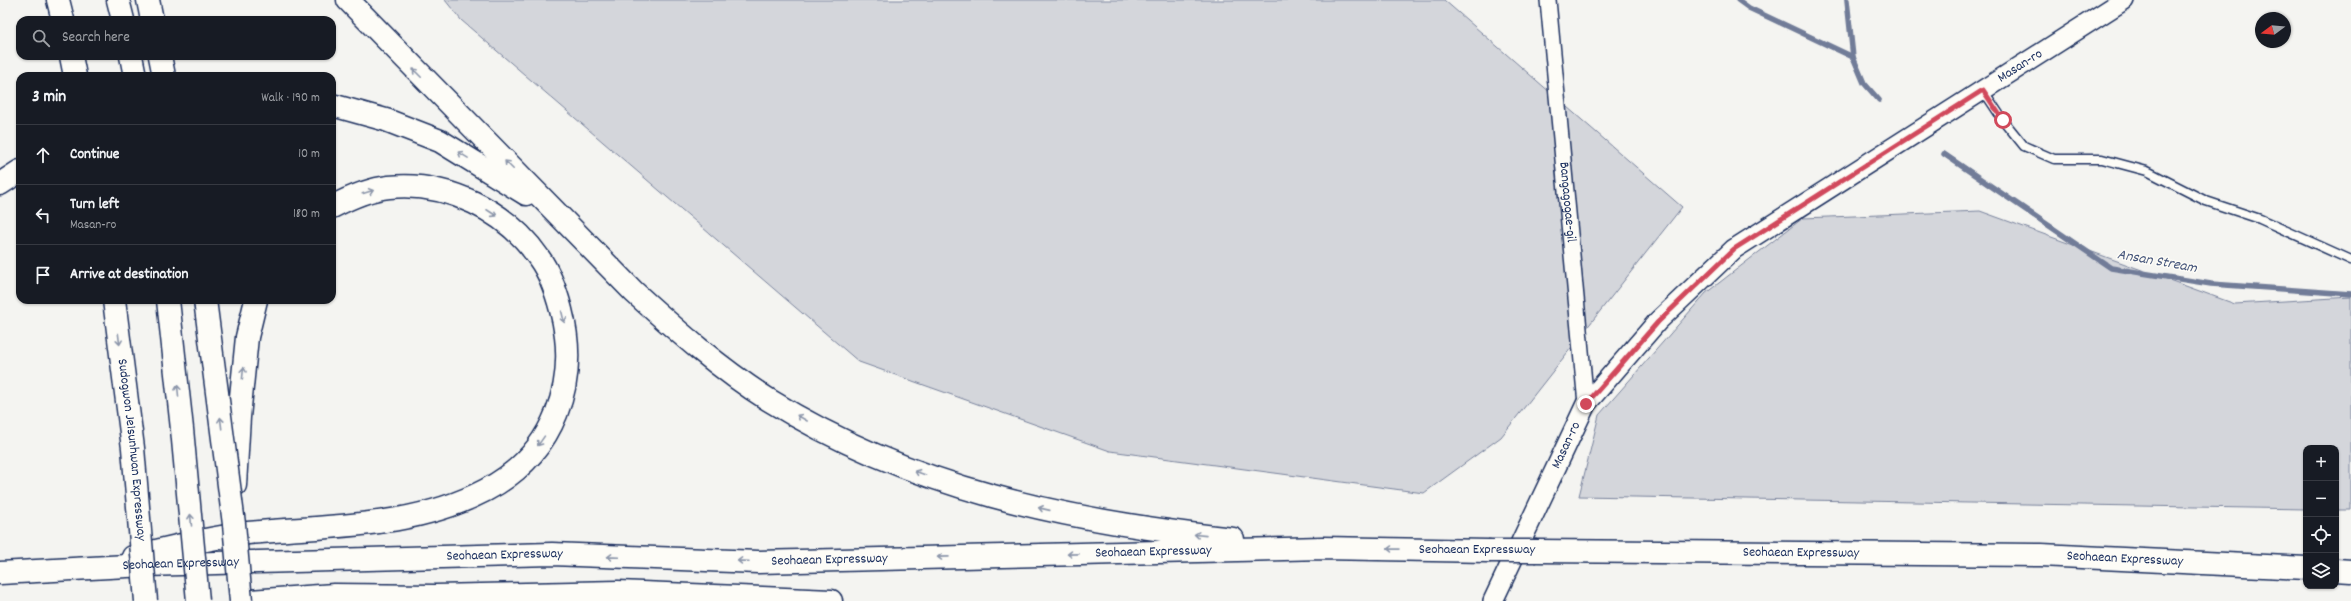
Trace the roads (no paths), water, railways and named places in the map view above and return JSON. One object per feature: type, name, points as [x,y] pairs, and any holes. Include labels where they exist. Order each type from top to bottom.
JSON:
[{"type":"highway","points":[[58,0],[62,16]]},
{"type":"highway","points":[[118,0],[122,16]]},
{"type":"highway","points":[[148,0],[151,16]]},
{"type":"highway","points":[[348,0],[634,292],[684,338],[768,399],[848,442],[912,470],[970,491],[1044,510],[1172,532],[1322,548]]},
{"type":"highway","points":[[72,60],[75,72]]},
{"type":"highway","points":[[132,60],[134,72]]},
{"type":"highway","points":[[161,60],[163,72]]},
{"type":"highway","points":[[336,106],[386,120],[440,141],[556,212]]},
{"type":"highway","points":[[0,184],[16,174]]},
{"type":"highway","points":[[88,569],[171,547],[216,538],[361,524],[412,517],[447,508],[488,490],[503,480],[521,465],[546,435],[560,407],[566,383],[568,363],[566,330],[558,297],[549,274],[540,259],[518,233],[505,222],[480,206],[449,192],[434,189],[388,187],[357,196],[336,205]]},
{"type":"highway","name":"Sudogwon Je1sunhwan Expressway","points":[[115,304],[133,448],[146,601]]},
{"type":"highway","points":[[168,304],[198,601]]},
{"type":"highway","points":[[206,304],[234,524],[241,601]]},
{"type":"highway","points":[[234,524],[239,417],[247,337],[255,304]]},
{"type":"highway","name":"Seohaean Expressway","points":[[0,573],[552,554],[758,562],[1322,548],[1488,551],[2042,555],[2303,568]]},
{"type":"highway","points":[[2339,570],[2351,571]]},
{"type":"highway","points":[[249,601],[334,595],[436,596],[618,592],[832,601]]},
{"type":"street","name":"Bangagogae-gil","points":[[1548,0],[1586,404]]},
{"type":"street","name":"Masan-ro","points":[[1493,601],[1586,404],[1658,322],[1734,249],[2124,0]]},
{"type":"lane","points":[[1983,90],[2003,120],[2024,146],[2054,159],[2102,159],[2147,171],[2206,200],[2260,219],[2351,260]]},
{"type":"waterway","points":[[1738,0],[1749,8],[1853,57],[1864,83],[1879,100]]},
{"type":"waterway","points":[[1847,0],[1853,57]]},
{"type":"waterway","name":"Ansan Stream","points":[[1944,154],[2111,268],[2211,284],[2351,294]]}]
